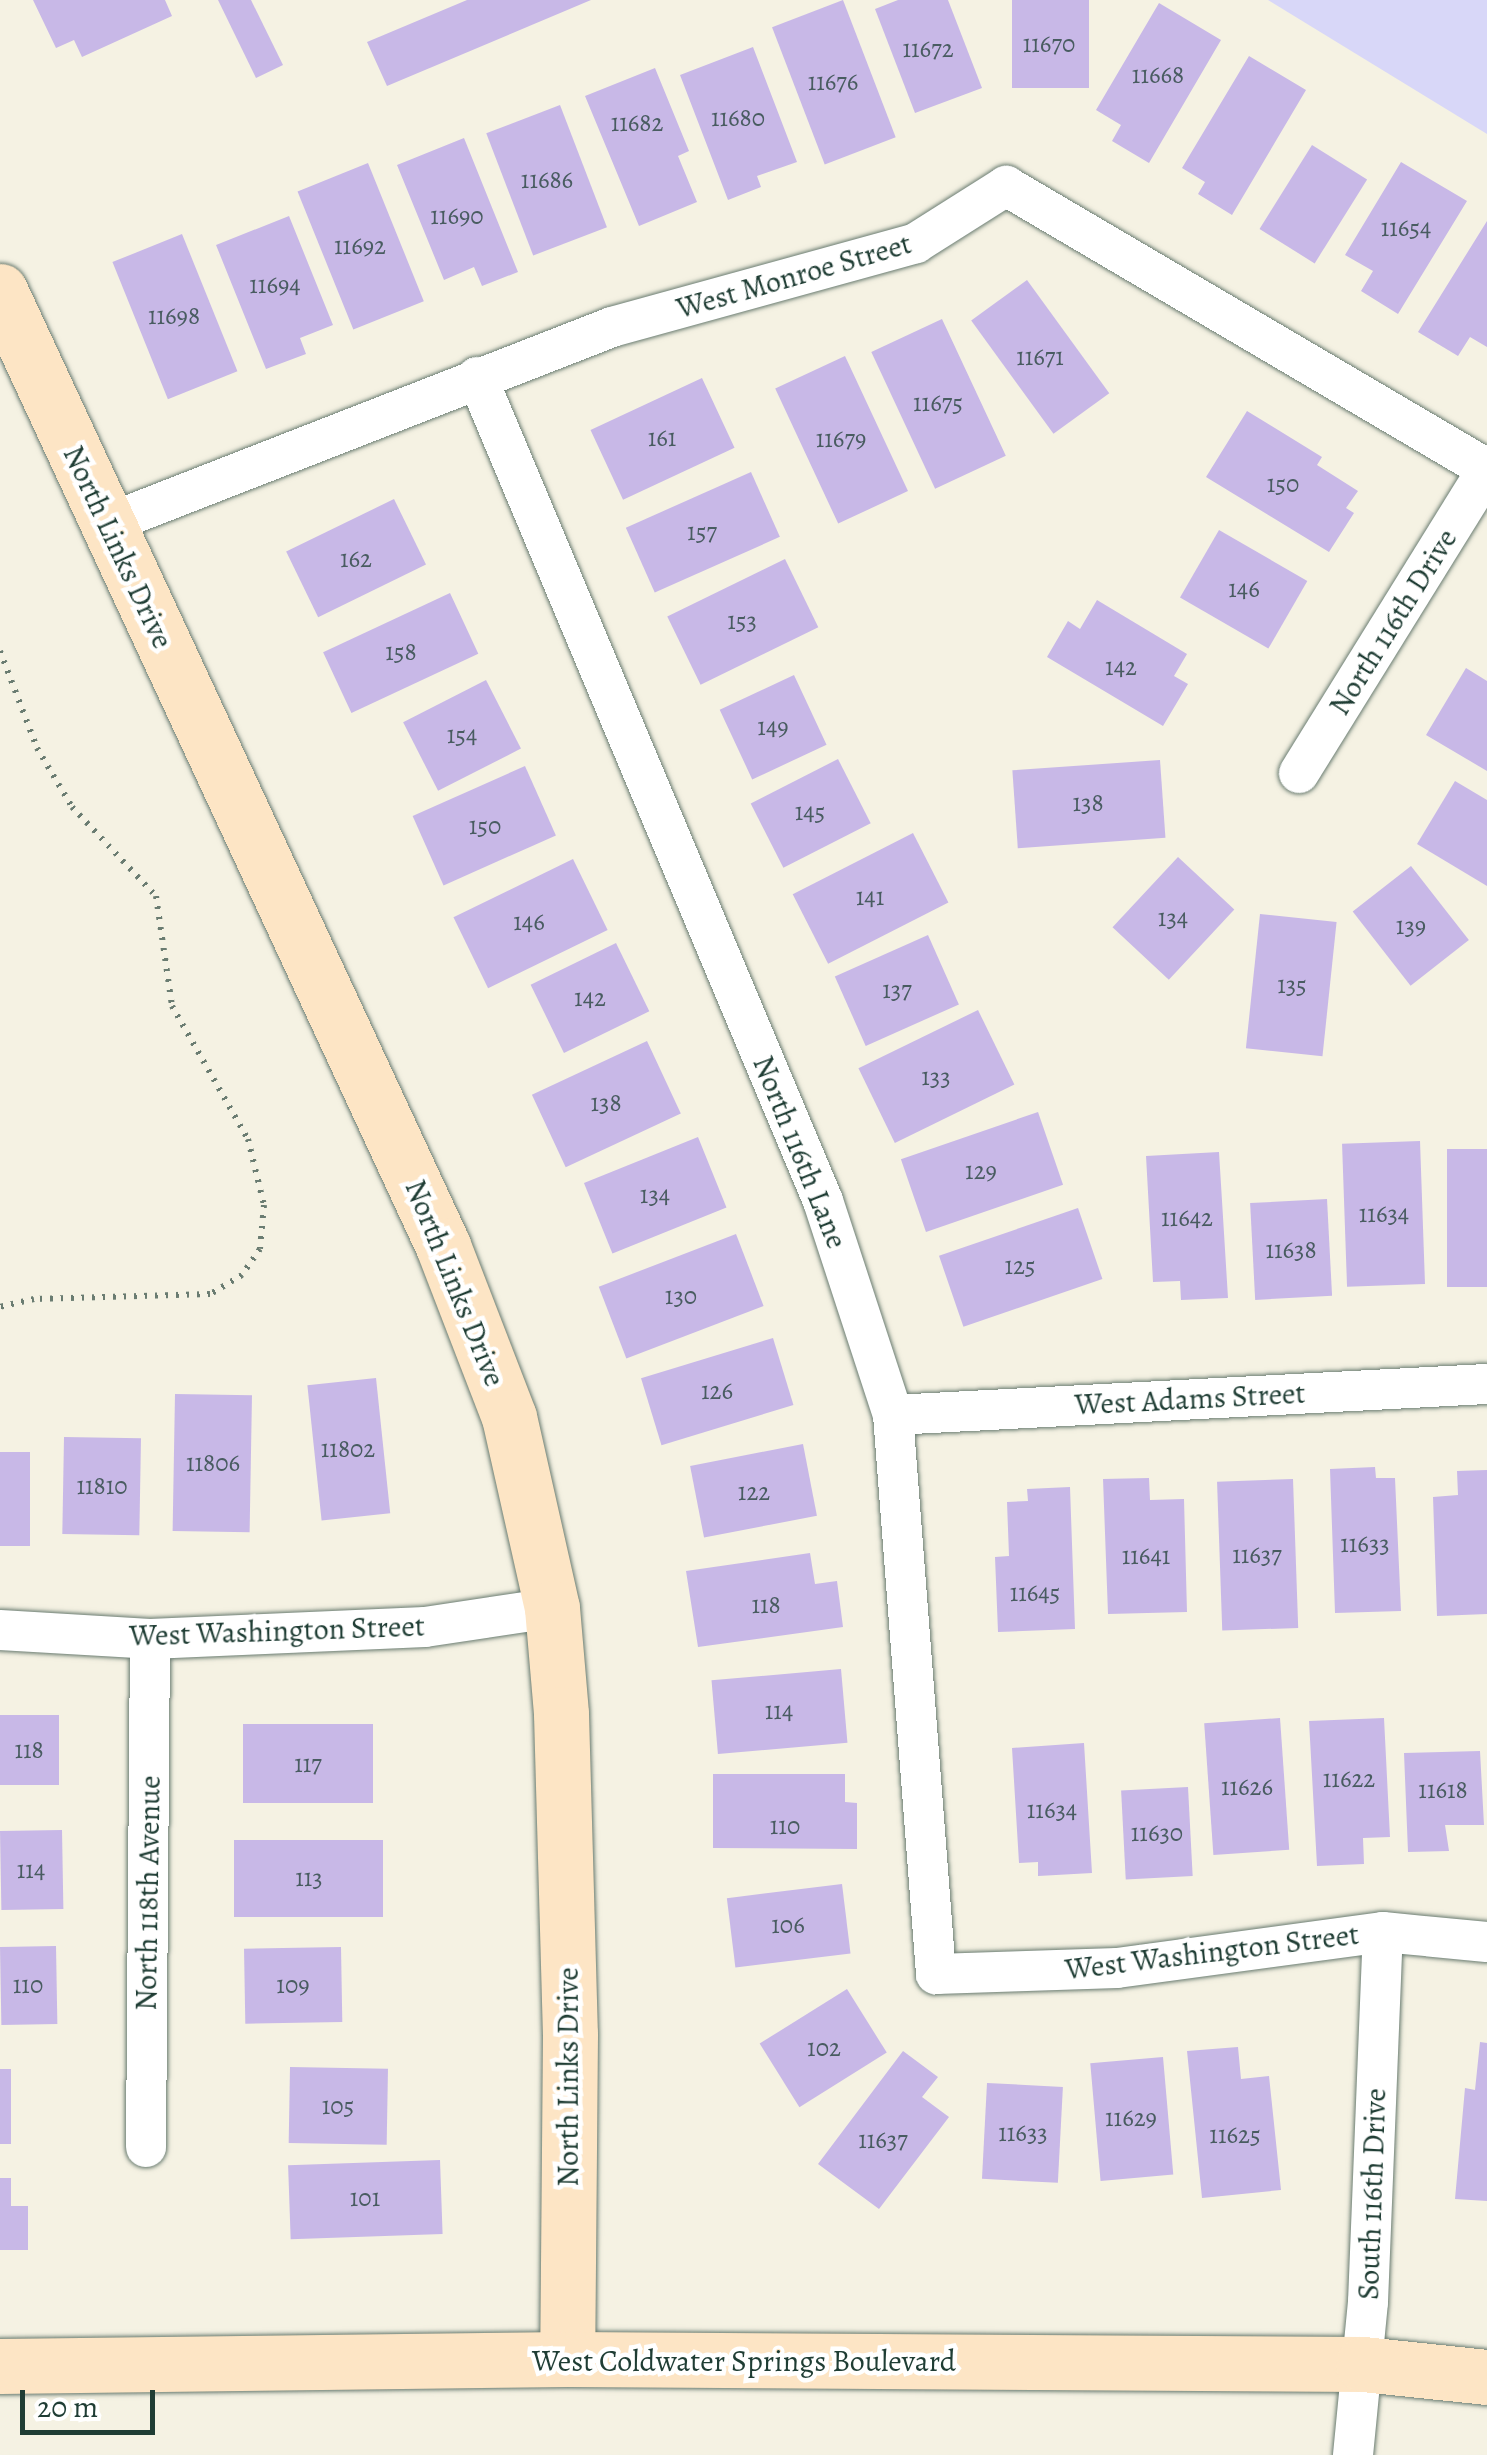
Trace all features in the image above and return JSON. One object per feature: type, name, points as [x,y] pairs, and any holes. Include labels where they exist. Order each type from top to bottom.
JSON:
[{"type":"street","name":"West Monroe Street","points":[[107,524],[612,327],[916,243],[1006,186],[1487,470]]},
{"type":"street","name":"North Links Drive","points":[[0,291],[443,1246],[509,1417],[552,1608],[568,1823],[567,2359]]},
{"type":"street","name":"North 116th Lane","points":[[477,377],[823,1201],[893,1415],[936,1974]]},
{"type":"street","name":"North 116th Drive","points":[[1299,773],[1487,470]]},
{"type":"street","name":"West Adams Street","points":[[893,1415],[1487,1384]]},
{"type":"street","name":"West Washington Street","points":[[0,1630],[150,1639],[425,1628],[552,1608]]},
{"type":"street","name":"North 118th Avenue","points":[[146,2147],[150,1639]]},
{"type":"street","name":"West Washington Street","points":[[936,1974],[1117,1968],[1383,1932],[1487,1942]]},
{"type":"street","name":"South 116th Drive","points":[[1353,2455],[1363,2364],[1383,1932]]},
{"type":"street","name":"West Coldwater Springs Boulevard","points":[[0,2366],[567,2359],[1363,2364],[1487,2377]]},
{"type":"path","points":[[0,651],[37,748],[72,806],[156,896],[172,1006],[248,1139],[264,1205],[260,1249],[242,1275],[210,1294],[34,1299],[0,1307]]},
{"type":"shaded area","points":[[1268,0],[1487,0],[1487,134]]},
{"type":"building","points":[[33,0],[165,0],[172,16],[82,57],[74,40],[56,48]]},
{"type":"building","points":[[218,0],[251,0],[283,65],[256,78]]},
{"type":"building","points":[[467,0],[591,0],[387,86],[367,42]]},
{"type":"building","points":[[843,0],[896,137],[825,164],[772,27]]},
{"type":"building","points":[[898,0],[948,0],[982,88],[915,113],[875,9]]},
{"type":"building","points":[[1012,0],[1089,0],[1089,88],[1012,88]]},
{"type":"building","points":[[1159,3],[1221,40],[1149,163],[1112,141],[1121,125],[1096,110]]},
{"type":"building","points":[[753,47],[797,162],[757,176],[761,187],[728,200],[680,75]]},
{"type":"building","points":[[1249,56],[1306,90],[1232,215],[1198,194],[1205,182],[1182,168]]},
{"type":"building","points":[[655,68],[689,151],[678,156],[697,202],[639,226],[585,96]]},
{"type":"building","points":[[560,105],[607,227],[533,256],[486,133]]},
{"type":"building","points":[[464,138],[518,272],[482,286],[474,267],[444,280],[397,165]]},
{"type":"building","points":[[1312,145],[1367,179],[1315,263],[1260,229]]},
{"type":"building","points":[[1401,162],[1467,201],[1398,314],[1361,291],[1373,271],[1345,255]]},
{"type":"building","points":[[368,163],[424,301],[353,330],[298,191]]},
{"type":"building","points":[[289,216],[333,325],[300,338],[306,354],[266,369],[216,245]]},
{"type":"building","points":[[1487,221],[1487,347],[1470,337],[1458,356],[1418,332]]},
{"type":"building","points":[[182,234],[237,371],[168,399],[112,262]]},
{"type":"building","points":[[1027,280],[1109,393],[1053,434],[971,321]]},
{"type":"building","points":[[942,319],[1006,456],[935,489],[871,352]]},
{"type":"building","points":[[845,356],[908,491],[838,524],[775,389]]},
{"type":"building","points":[[702,378],[735,448],[623,500],[591,430]]},
{"type":"building","points":[[1247,411],[1322,457],[1317,465],[1358,491],[1346,508],[1354,513],[1329,552],[1206,477]]},
{"type":"building","points":[[751,472],[780,537],[655,593],[626,528]]},
{"type":"building","points":[[394,499],[426,565],[318,617],[286,552]]},
{"type":"building","points":[[1219,530],[1307,581],[1268,649],[1180,598]]},
{"type":"building","points":[[785,559],[818,627],[701,685],[667,616]]},
{"type":"building","points":[[450,593],[478,654],[351,713],[323,652]]},
{"type":"building","points":[[1097,600],[1187,654],[1174,676],[1188,684],[1163,726],[1047,657],[1068,621],[1080,629]]},
{"type":"building","points":[[1466,668],[1487,681],[1487,771],[1426,735]]},
{"type":"building","points":[[794,675],[827,745],[752,779],[720,710]]},
{"type":"building","points":[[486,680],[521,749],[438,791],[403,722]]},
{"type":"building","points":[[838,759],[871,823],[783,868],[751,803]]},
{"type":"building","points":[[1160,760],[1165,838],[1018,848],[1012,770]]},
{"type":"building","points":[[525,766],[556,835],[444,885],[413,816]]},
{"type":"building","points":[[1455,781],[1487,800],[1487,886],[1417,844]]},
{"type":"building","points":[[913,833],[948,902],[828,964],[793,894]]},
{"type":"building","points":[[1178,857],[1234,910],[1169,980],[1113,927]]},
{"type":"building","points":[[573,859],[608,930],[488,988],[453,917]]},
{"type":"building","points":[[1411,866],[1469,940],[1411,986],[1353,912]]},
{"type":"building","points":[[1260,914],[1337,922],[1322,1056],[1246,1048]]},
{"type":"building","points":[[928,935],[959,1004],[866,1046],[835,976]]},
{"type":"building","points":[[616,943],[649,1011],[564,1053],[531,985]]},
{"type":"building","points":[[978,1010],[1014,1085],[895,1143],[858,1068]]},
{"type":"building","points":[[647,1041],[681,1114],[566,1167],[532,1095]]},
{"type":"building","points":[[1038,1112],[1063,1185],[926,1232],[901,1159]]},
{"type":"building","points":[[698,1137],[726,1207],[612,1254],[584,1183]]},
{"type":"building","points":[[1420,1141],[1425,1284],[1347,1287],[1342,1144]]},
{"type":"building","points":[[1447,1149],[1487,1149],[1487,1287],[1447,1287]]},
{"type":"building","points":[[1219,1152],[1228,1298],[1181,1300],[1180,1281],[1153,1282],[1146,1156]]},
{"type":"building","points":[[1327,1199],[1332,1296],[1255,1300],[1250,1203]]},
{"type":"building","points":[[1078,1208],[1102,1279],[963,1327],[939,1256]]},
{"type":"building","points":[[736,1234],[764,1306],[626,1359],[599,1287]]},
{"type":"building","points":[[773,1338],[793,1405],[661,1445],[641,1378]]},
{"type":"building","points":[[376,1378],[390,1513],[322,1520],[307,1385]]},
{"type":"building","points":[[175,1394],[252,1395],[250,1532],[173,1531]]},
{"type":"building","points":[[64,1437],[141,1438],[139,1535],[62,1534]]},
{"type":"building","points":[[803,1444],[817,1516],[704,1538],[690,1466]]},
{"type":"building","points":[[0,1452],[30,1452],[30,1546],[0,1546]]},
{"type":"building","points":[[1375,1467],[1376,1478],[1395,1478],[1401,1611],[1335,1613],[1330,1469]]},
{"type":"building","points":[[1487,1470],[1487,1614],[1437,1616],[1433,1497],[1458,1495],[1457,1471]]},
{"type":"building","points":[[1149,1478],[1150,1500],[1184,1499],[1187,1612],[1108,1614],[1103,1479]]},
{"type":"building","points":[[1293,1479],[1298,1628],[1222,1631],[1217,1482]]},
{"type":"building","points":[[1070,1487],[1075,1629],[998,1632],[995,1557],[1009,1556],[1007,1502],[1028,1501],[1027,1489]]},
{"type":"building","points":[[810,1553],[815,1584],[837,1581],[843,1627],[698,1647],[686,1571]]},
{"type":"building","points":[[841,1669],[847,1743],[718,1754],[711,1680]]},
{"type":"building","points":[[0,1715],[59,1715],[59,1785],[0,1785]]},
{"type":"building","points":[[1280,1718],[1289,1850],[1213,1855],[1204,1723]]},
{"type":"building","points":[[1384,1718],[1390,1837],[1363,1838],[1364,1864],[1317,1866],[1309,1721]]},
{"type":"building","points":[[243,1724],[373,1724],[373,1803],[243,1803]]},
{"type":"building","points":[[1084,1743],[1092,1873],[1038,1876],[1038,1862],[1019,1863],[1012,1748]]},
{"type":"building","points":[[1480,1751],[1484,1825],[1445,1825],[1449,1851],[1408,1852],[1404,1753]]},
{"type":"building","points":[[713,1774],[845,1774],[845,1802],[857,1803],[857,1849],[713,1848]]},
{"type":"building","points":[[1188,1787],[1193,1876],[1126,1879],[1121,1791]]},
{"type":"building","points":[[62,1830],[63,1909],[1,1910],[0,1831]]},
{"type":"building","points":[[234,1840],[383,1840],[383,1917],[234,1917]]},
{"type":"building","points":[[842,1884],[851,1953],[735,1968],[727,1898]]},
{"type":"building","points":[[56,1946],[57,2024],[1,2025],[0,1947]]},
{"type":"building","points":[[341,1947],[342,2022],[245,2024],[244,1949]]},
{"type":"building","points":[[847,1989],[887,2053],[799,2107],[760,2044]]},
{"type":"building","points":[[1480,2042],[1487,2043],[1487,2201],[1455,2199],[1465,2088],[1475,2090]]},
{"type":"building","points":[[1238,2047],[1241,2079],[1269,2076],[1281,2190],[1202,2198],[1187,2051]]},
{"type":"building","points":[[903,2051],[938,2077],[922,2097],[949,2117],[879,2209],[818,2164]]},
{"type":"building","points":[[1163,2057],[1173,2175],[1101,2181],[1090,2063]]},
{"type":"building","points":[[290,2067],[388,2069],[387,2145],[289,2143]]},
{"type":"building","points":[[0,2069],[11,2069],[11,2144],[0,2144]]},
{"type":"building","points":[[987,2083],[1063,2087],[1058,2183],[982,2179]]},
{"type":"building","points":[[440,2160],[443,2234],[291,2239],[288,2165]]},
{"type":"building","points":[[0,2178],[11,2178],[11,2206],[28,2206],[28,2250],[0,2250]]}]
